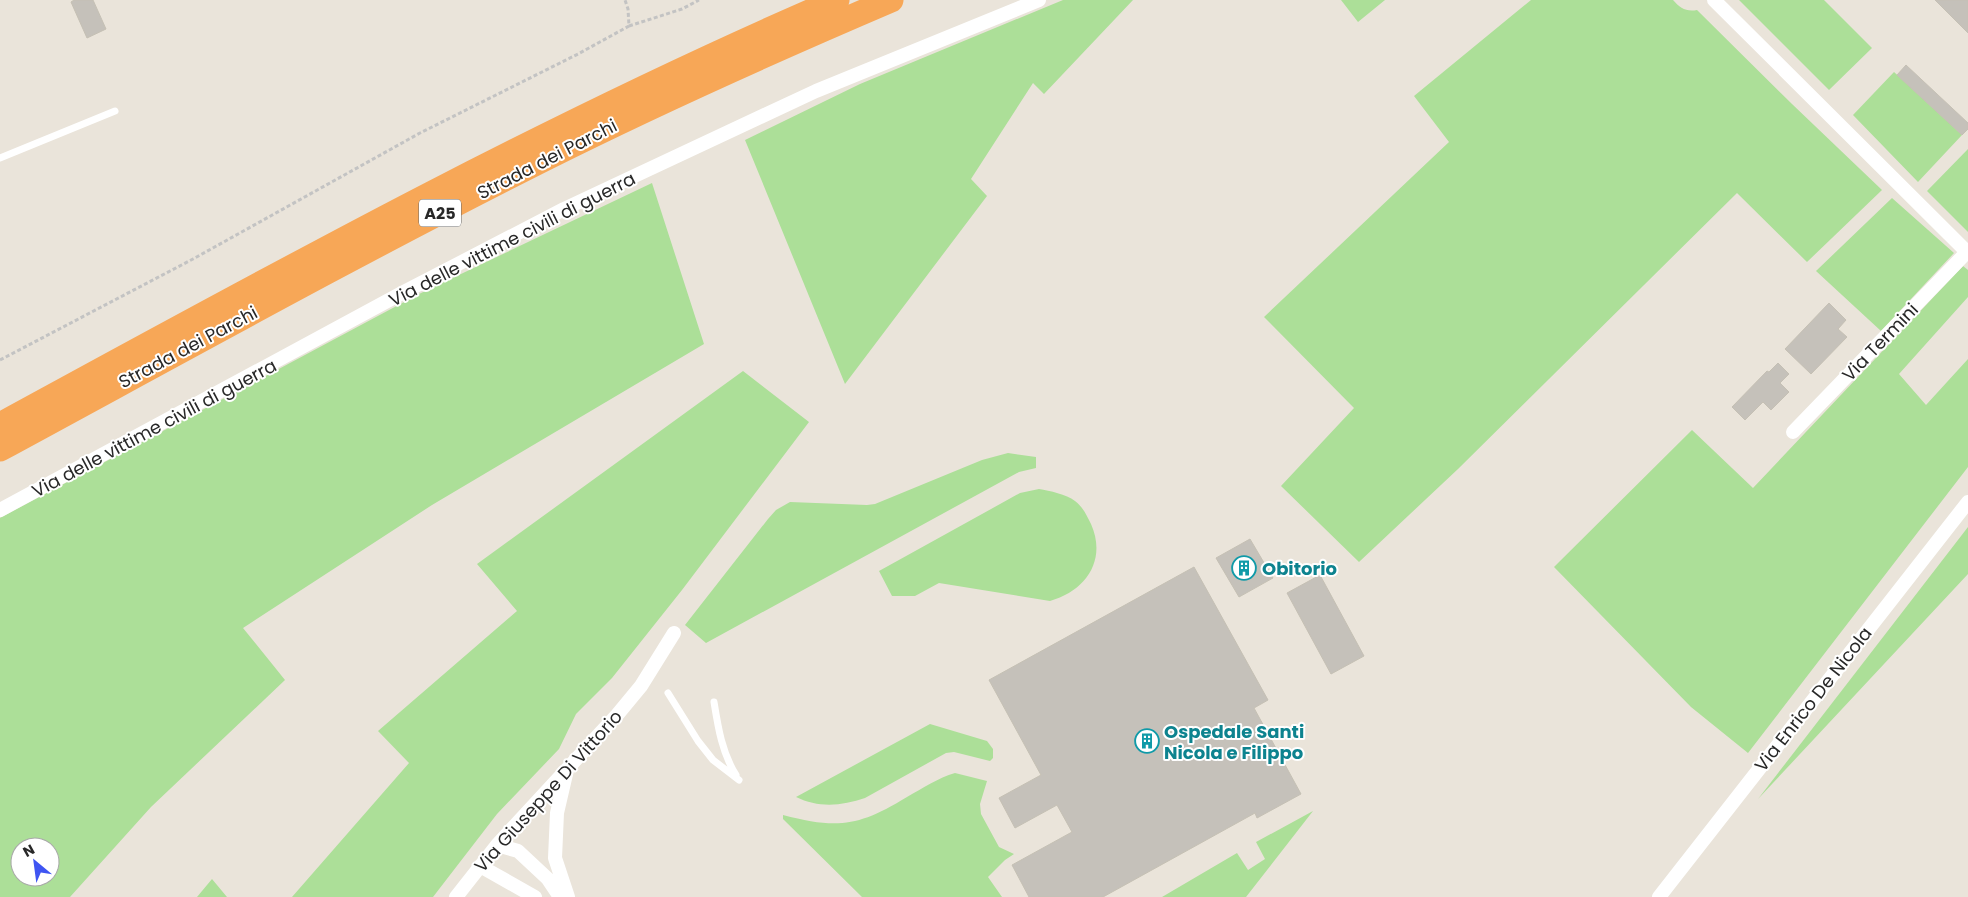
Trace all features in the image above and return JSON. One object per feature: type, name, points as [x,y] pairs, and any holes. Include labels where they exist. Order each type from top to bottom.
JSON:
[{"type":"highway","name":"Strada dei Parchi","points":[[0,425],[355,233],[490,163],[688,66],[837,0]]},
{"type":"highway","name":"Strada dei Parchi","points":[[0,449],[377,245],[544,159],[710,79],[891,0]]},
{"type":"street","name":"Via delle vittime civili di guerra","points":[[0,510],[402,293],[564,209],[816,91],[1039,0]]},
{"type":"street","points":[[1714,0],[1967,253]]},
{"type":"street","name":"Via Termini","points":[[1793,432],[1967,253]]},
{"type":"street","name":"Via Enrico De Nicola","points":[[1659,897],[1968,502]]},
{"type":"street","name":"Via Giuseppe Di Vittorio","points":[[456,897],[497,845],[617,716],[641,686],[674,633]]},
{"type":"street","points":[[567,769],[557,813],[555,858],[568,897]]},
{"type":"street","points":[[497,845],[518,851],[548,879],[560,897]]},
{"type":"street","points":[[480,866],[535,897]]},
{"type":"lane","points":[[0,158],[115,111]]},
{"type":"lane","points":[[668,693],[698,741],[713,760],[738,780],[730,766],[719,734],[714,702]]},
{"type":"path","points":[[625,0],[628,9],[629,26]]},
{"type":"path","points":[[0,360],[202,254],[420,133],[578,54],[629,26],[682,8],[699,0]]},
{"type":"green space","points":[[1063,0],[1133,0],[1044,94],[1033,83],[971,179],[987,196],[845,384],[745,140],[860,84]]},
{"type":"green space","points":[[1341,0],[1385,0],[1358,22]]},
{"type":"green space","points":[[1531,0],[1673,0],[1684,9],[1697,10],[1882,190],[1807,262],[1737,193],[1458,469],[1359,562],[1281,486],[1354,408],[1264,317],[1449,142],[1414,96]]},
{"type":"green space","points":[[1739,0],[1824,0],[1872,48],[1829,90]]},
{"type":"green space","points":[[1894,72],[1962,135],[1918,182],[1853,115]]},
{"type":"green space","points":[[1968,149],[1968,232],[1927,191]]},
{"type":"green space","points":[[652,183],[704,344],[432,505],[243,628],[285,680],[151,807],[70,897],[0,897],[0,518],[419,294]]},
{"type":"green space","points":[[1892,198],[1954,253],[1881,331],[1816,271]]},
{"type":"green space","points":[[1963,266],[1968,270],[1968,297],[1899,374],[1926,405],[1968,359],[1968,467],[1748,753],[1691,707],[1554,567],[1692,430],[1753,488]]},
{"type":"green space","points":[[743,371],[809,422],[682,590],[612,678],[576,714],[559,749],[497,814],[433,897],[292,897],[409,763],[378,731],[517,611],[477,564]]},
{"type":"green space","points":[[1008,453],[1036,457],[1036,468],[1019,472],[706,643],[685,625],[768,519],[776,510],[790,502],[875,504],[982,460]]},
{"type":"green space","points":[[1039,489],[1063,495],[1078,503],[1091,524],[1095,537],[1095,562],[1083,582],[1074,590],[1050,601],[939,583],[915,596],[892,596],[879,571],[1020,493]]},
{"type":"green space","points":[[1968,527],[1968,574],[1758,799]]},
{"type":"green space","points":[[930,724],[987,741],[993,749],[993,758],[990,761],[954,752],[946,753],[865,798],[848,803],[821,804],[804,801],[796,797]]},
{"type":"green space","points":[[955,773],[987,781],[980,804],[981,814],[999,847],[1014,854],[988,877],[1002,897],[862,897],[783,819],[783,815],[833,823],[847,823],[860,820],[890,807]]},
{"type":"green space","points":[[1313,811],[1246,897],[1162,897],[1237,853],[1248,870],[1265,859],[1256,842]]},
{"type":"green space","points":[[212,879],[227,897],[197,897]]},
{"type":"building","points":[[74,0],[93,0],[106,29],[87,38],[71,2]]},
{"type":"building","points":[[1935,0],[1968,0],[1968,33]]},
{"type":"building","points":[[1906,65],[1968,123],[1968,129],[1962,135],[1897,75]]},
{"type":"building","points":[[1829,303],[1846,320],[1838,329],[1847,337],[1811,374],[1785,349]]},
{"type":"building","points":[[1778,363],[1789,374],[1780,383],[1789,392],[1771,410],[1763,402],[1745,420],[1732,407],[1767,371],[1769,372]]},
{"type":"building","name":"Obitorio","points":[[1250,539],[1273,578],[1239,597],[1216,558]]},
{"type":"building","name":"Ospedale Santi Nicola e Filippo","points":[[1194,567],[1268,700],[1254,708],[1301,794],[1257,818],[1255,813],[1103,897],[1029,897],[1012,865],[1072,832],[1057,805],[1015,828],[999,798],[1041,775],[989,680]]},
{"type":"building","points":[[1320,575],[1364,656],[1331,674],[1287,593]]},
{"type":"place","name":"Obitorio","points":[[1244,568]]},
{"type":"place","name":"Ospedale Santi Nicola e Filippo","points":[[1147,741]]}]
